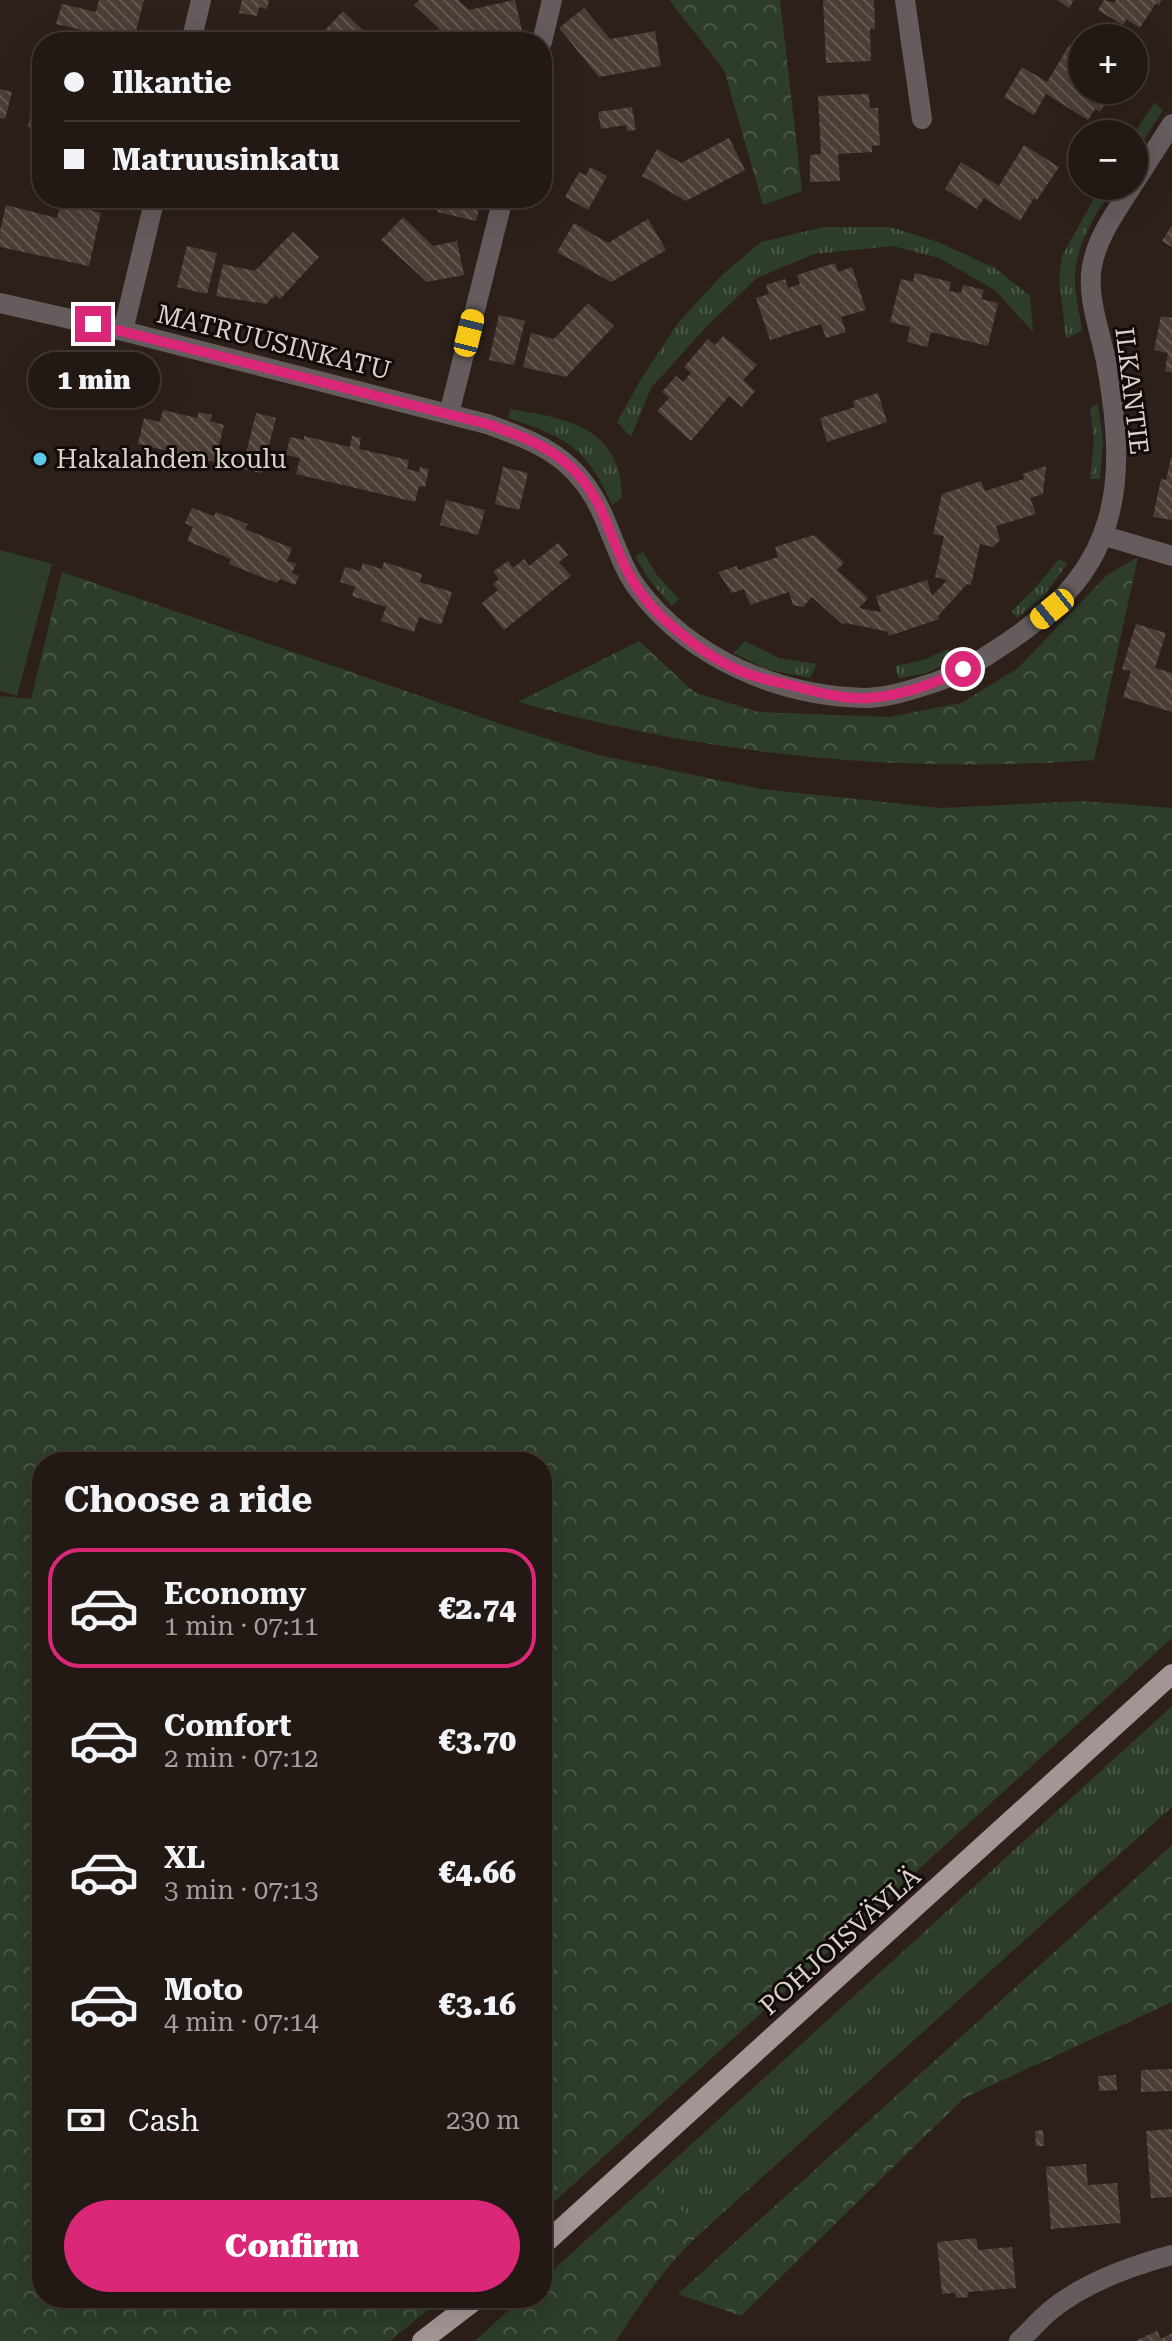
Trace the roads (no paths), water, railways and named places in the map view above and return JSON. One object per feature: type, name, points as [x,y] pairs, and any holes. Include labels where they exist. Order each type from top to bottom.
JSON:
[{"type":"main road","name":"POHJOISVÄYLÄ","points":[[552,2237],[1172,1674]]},
{"type":"main road","points":[[422,2341],[465,2308]]},
{"type":"main road","points":[[444,2341],[477,2308]]},
{"type":"street","points":[[193,32],[201,0]]},
{"type":"street","points":[[544,32],[552,0]]},
{"type":"street","points":[[905,0],[922,119]]},
{"type":"street","name":"ILKANTIE","points":[[1148,162],[1172,124]]},
{"type":"street","name":"ILKANTIE","points":[[487,424],[536,441],[560,456],[601,510],[636,587],[660,615],[684,636],[724,663],[750,674],[821,693],[868,698],[906,692],[942,680],[984,658],[1052,609],[1087,569],[1105,536],[1116,483],[1117,444],[1108,368],[1090,287],[1100,237],[1123,200]]},
{"type":"street","points":[[123,331],[153,208]]},
{"type":"street","points":[[449,414],[500,208]]},
{"type":"street","name":"MATRUUSINKATU","points":[[0,303],[123,331],[487,424]]},
{"type":"street","points":[[1105,536],[1172,556]]},
{"type":"street","points":[[1019,2341],[1052,2309],[1094,2284],[1146,2262],[1172,2255]]},
{"type":"place","name":"Hakalahden koulu","points":[[40,459]]}]
